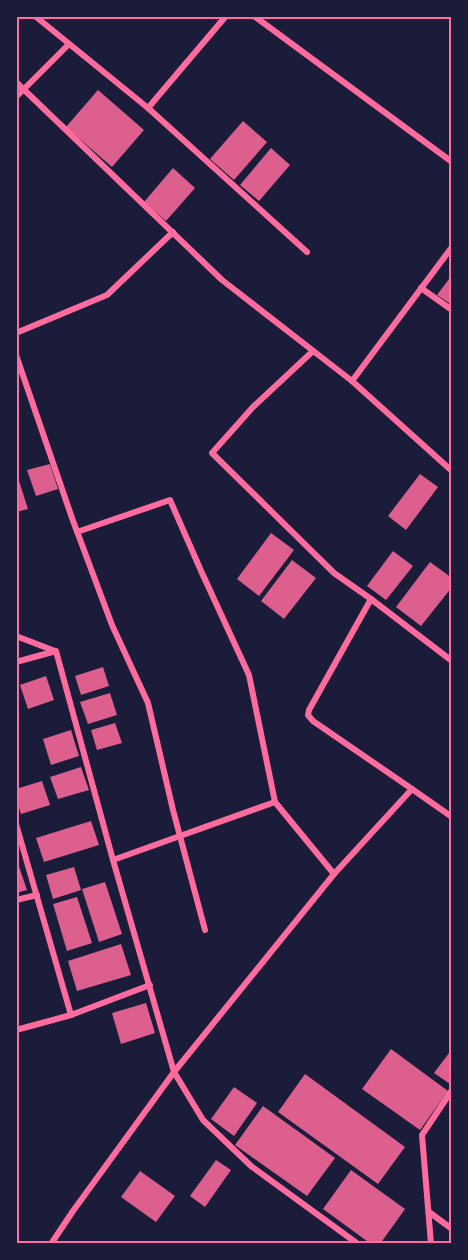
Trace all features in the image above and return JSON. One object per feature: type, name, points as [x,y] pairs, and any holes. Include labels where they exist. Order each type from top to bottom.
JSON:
[{"type":"street","points":[[35,16],[148,108],[307,252]]},
{"type":"street","points":[[148,108],[226,16]]},
{"type":"street","points":[[254,16],[452,162]]},
{"type":"street","points":[[16,96],[69,44]]},
{"type":"street","points":[[16,82],[222,279],[352,381],[452,471]]},
{"type":"street","points":[[16,333],[106,296],[172,232]]},
{"type":"street","points":[[352,381],[452,247]]},
{"type":"street","points":[[421,288],[452,310]]},
{"type":"street","points":[[313,351],[253,407],[212,453],[334,573],[452,661]]},
{"type":"street","points":[[16,354],[77,532],[112,625],[148,703],[205,930]]},
{"type":"street","points":[[77,532],[170,500],[249,675],[275,802],[334,874]]},
{"type":"street","points":[[371,599],[308,715],[313,722],[452,817]]},
{"type":"street","points":[[16,636],[56,651]]},
{"type":"street","points":[[16,662],[56,651]]},
{"type":"street","points":[[56,651],[174,1072],[203,1120],[251,1167],[358,1244]]},
{"type":"street","points":[[51,1244],[73,1210],[174,1072],[334,874],[412,789]]},
{"type":"street","points":[[113,860],[275,802]]},
{"type":"street","points":[[16,824],[71,1015]]},
{"type":"street","points":[[16,900],[37,895]]},
{"type":"street","points":[[16,1030],[71,1015],[150,986]]},
{"type":"street","points":[[431,1244],[422,1134],[452,1090]]},
{"type":"street","points":[[429,1212],[452,1229]]},
{"type":"building","points":[[98,90],[144,130],[112,167],[66,127]]},
{"type":"building","points":[[243,121],[267,142],[234,180],[210,159]]},
{"type":"building","points":[[271,148],[290,165],[259,201],[240,185]]},
{"type":"building","points":[[173,168],[195,188],[166,221],[144,202]]},
{"type":"building","points":[[452,275],[452,305],[437,295]]},
{"type":"building","points":[[50,464],[58,489],[36,496],[27,470]]},
{"type":"building","points":[[420,474],[438,487],[406,530],[388,516]]},
{"type":"building","points":[[19,481],[28,509],[16,512],[16,482]]},
{"type":"building","points":[[271,533],[294,550],[259,596],[237,579]]},
{"type":"building","points":[[393,551],[413,566],[386,600],[367,586]]},
{"type":"building","points":[[292,560],[316,578],[284,619],[261,601]]},
{"type":"building","points":[[430,562],[452,578],[452,587],[421,626],[396,607]]},
{"type":"building","points":[[103,667],[109,686],[81,695],[75,676]]},
{"type":"building","points":[[46,676],[54,700],[28,709],[20,685]]},
{"type":"building","points":[[110,693],[117,715],[88,724],[80,702]]},
{"type":"building","points":[[115,723],[122,743],[97,750],[91,730]]},
{"type":"building","points":[[71,730],[79,756],[51,765],[43,739]]},
{"type":"building","points":[[81,767],[89,790],[58,799],[50,777]]},
{"type":"building","points":[[42,781],[50,805],[21,814],[16,789]]},
{"type":"building","points":[[91,821],[99,845],[44,862],[36,838]]},
{"type":"building","points":[[16,858],[27,890],[16,893]]},
{"type":"building","points":[[74,867],[81,890],[53,899],[46,875]]},
{"type":"building","points":[[105,882],[122,934],[99,942],[82,889]]},
{"type":"building","points":[[77,897],[92,943],[67,951],[53,904]]},
{"type":"building","points":[[121,944],[131,975],[77,991],[68,961]]},
{"type":"building","points":[[146,1003],[155,1033],[121,1044],[112,1013]]},
{"type":"building","points":[[391,1049],[448,1091],[420,1130],[362,1089]]},
{"type":"building","points":[[452,1049],[452,1081],[450,1084],[434,1073]]},
{"type":"building","points":[[305,1074],[405,1147],[378,1184],[278,1112]]},
{"type":"building","points":[[234,1087],[257,1103],[234,1136],[211,1119]]},
{"type":"building","points":[[263,1106],[335,1158],[307,1196],[235,1145]]},
{"type":"building","points":[[216,1160],[231,1170],[205,1207],[190,1196]]},
{"type":"building","points":[[351,1170],[405,1209],[380,1244],[371,1244],[323,1209]]},
{"type":"building","points":[[140,1171],[175,1196],[156,1222],[121,1197]]}]
